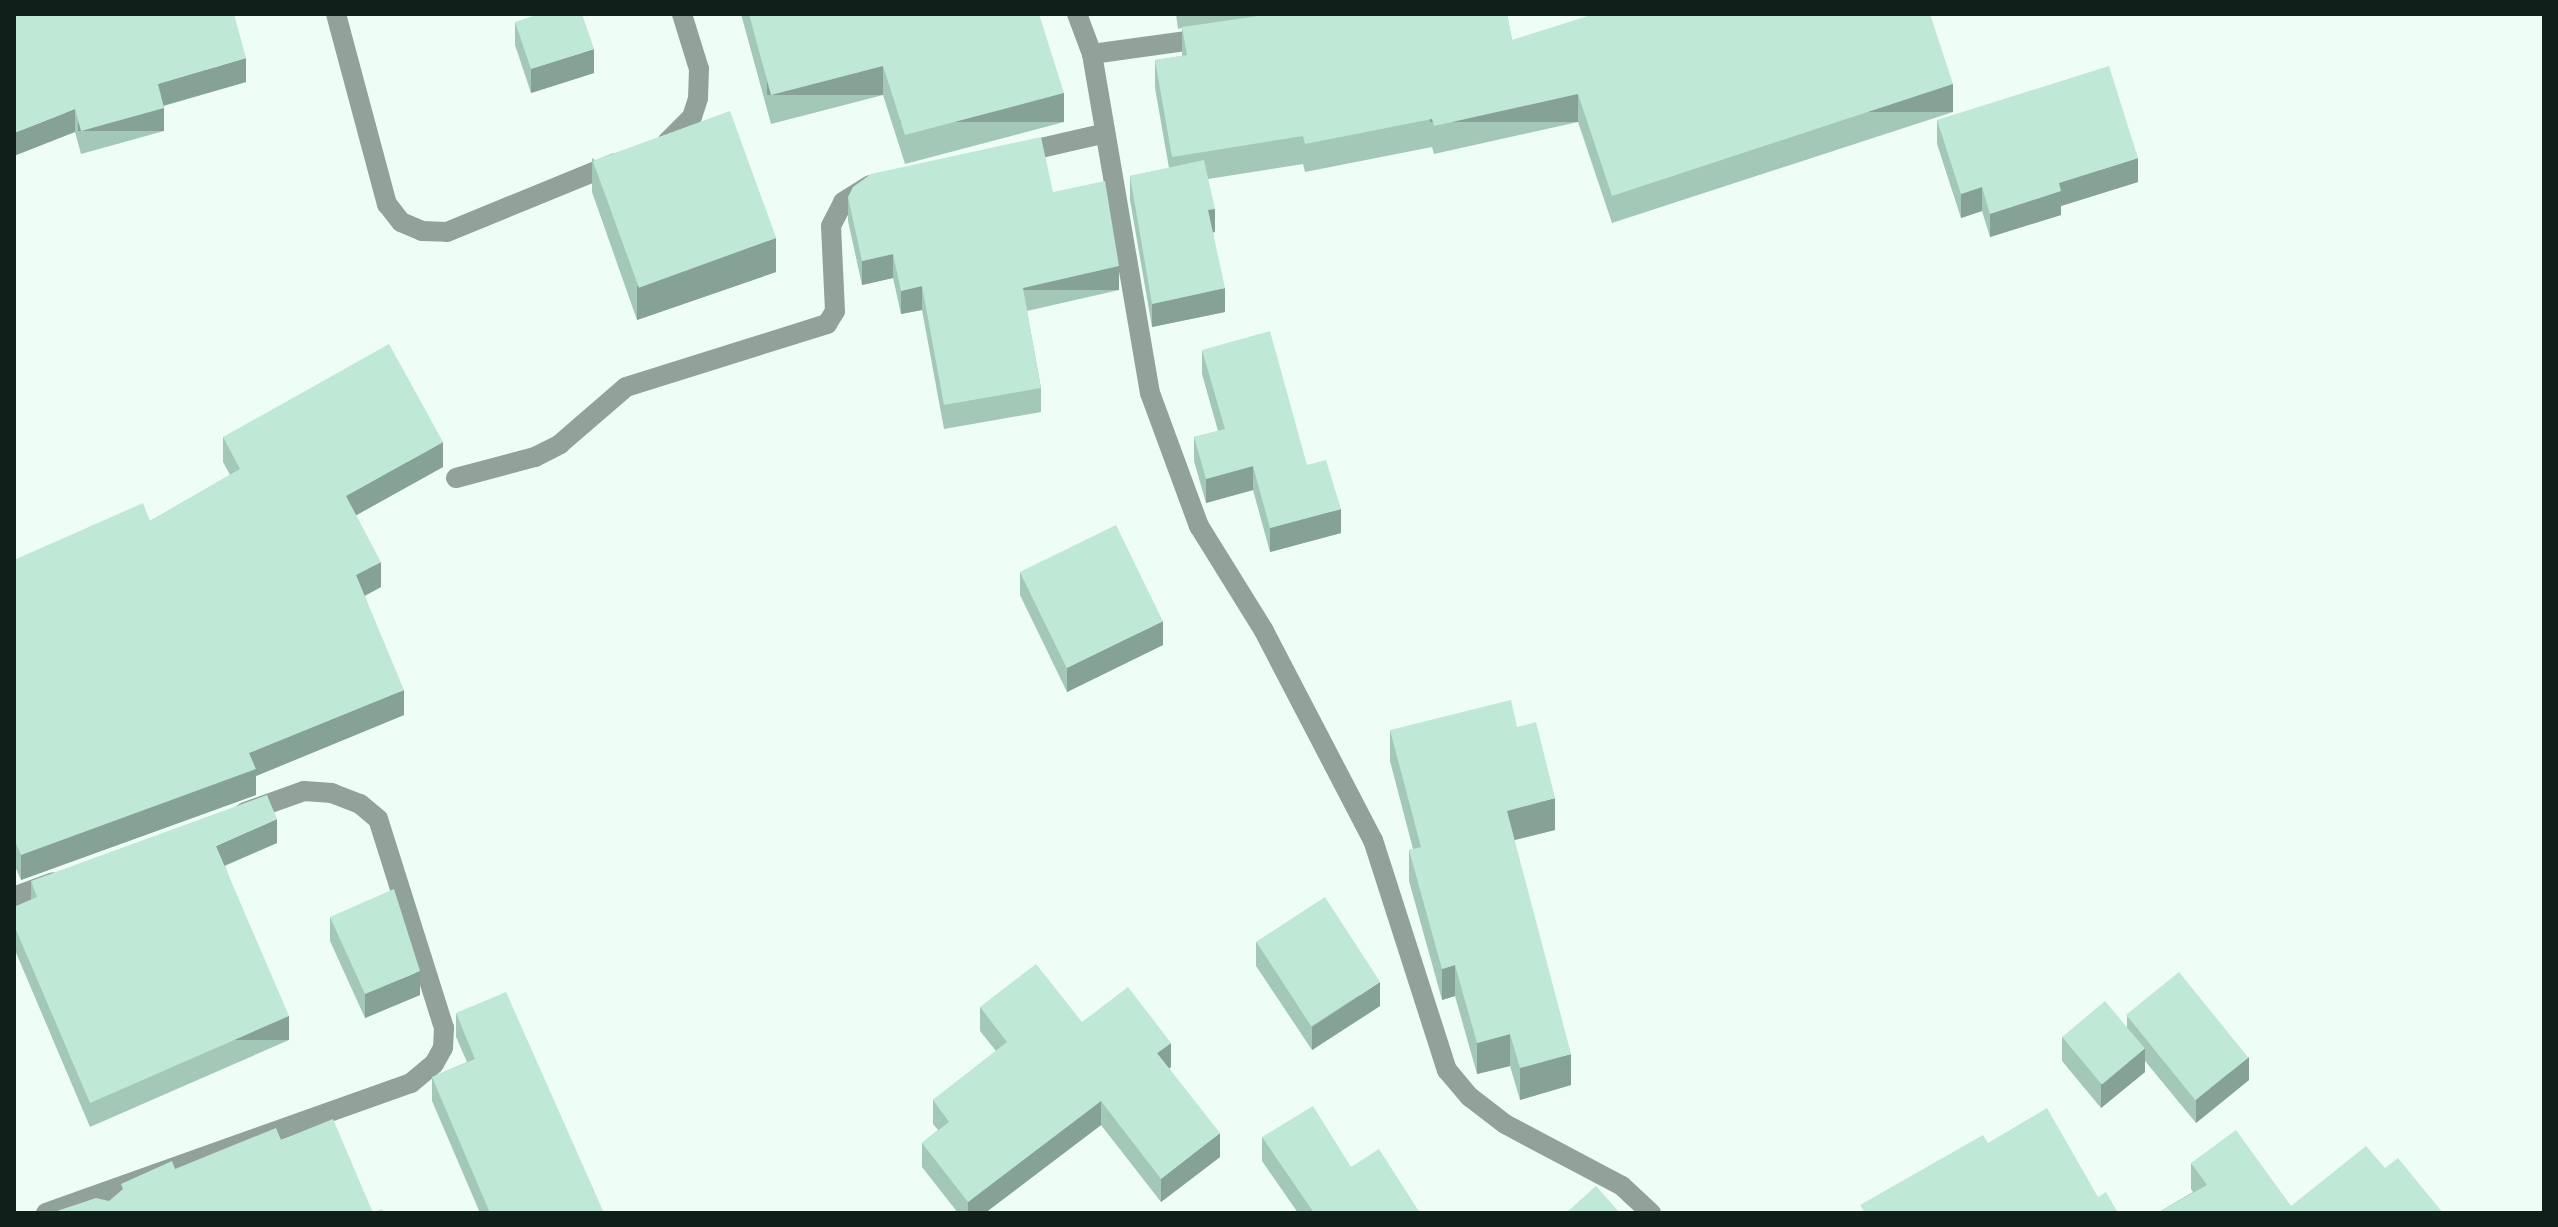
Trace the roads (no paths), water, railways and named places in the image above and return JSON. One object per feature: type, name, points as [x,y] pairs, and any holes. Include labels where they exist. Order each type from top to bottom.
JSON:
[{"type":"street","points":[[336,14],[387,204],[401,222],[422,231],[447,232],[676,138],[698,98],[699,69],[682,14]]},
{"type":"street","points":[[1077,14],[1092,54],[1102,134],[1150,393],[1199,526],[1264,631],[1373,840],[1447,1070],[1470,1097],[1505,1124],[1622,1186],[1651,1213]]},
{"type":"street","points":[[1092,54],[1231,35]]},
{"type":"street","points":[[999,157],[1102,134]]},
{"type":"street","points":[[456,478],[535,457],[560,444],[626,387],[827,324],[835,311],[831,226],[843,202],[866,186],[896,180]]},
{"type":"street","points":[[46,1213],[96,1192],[411,1083],[434,1064],[443,1048],[444,1028],[378,819],[360,804],[332,793],[304,791],[217,822]]},
{"type":"street","points":[[16,896],[74,875]]},
{"type":"street","points":[[96,1192],[105,1213]]}]
